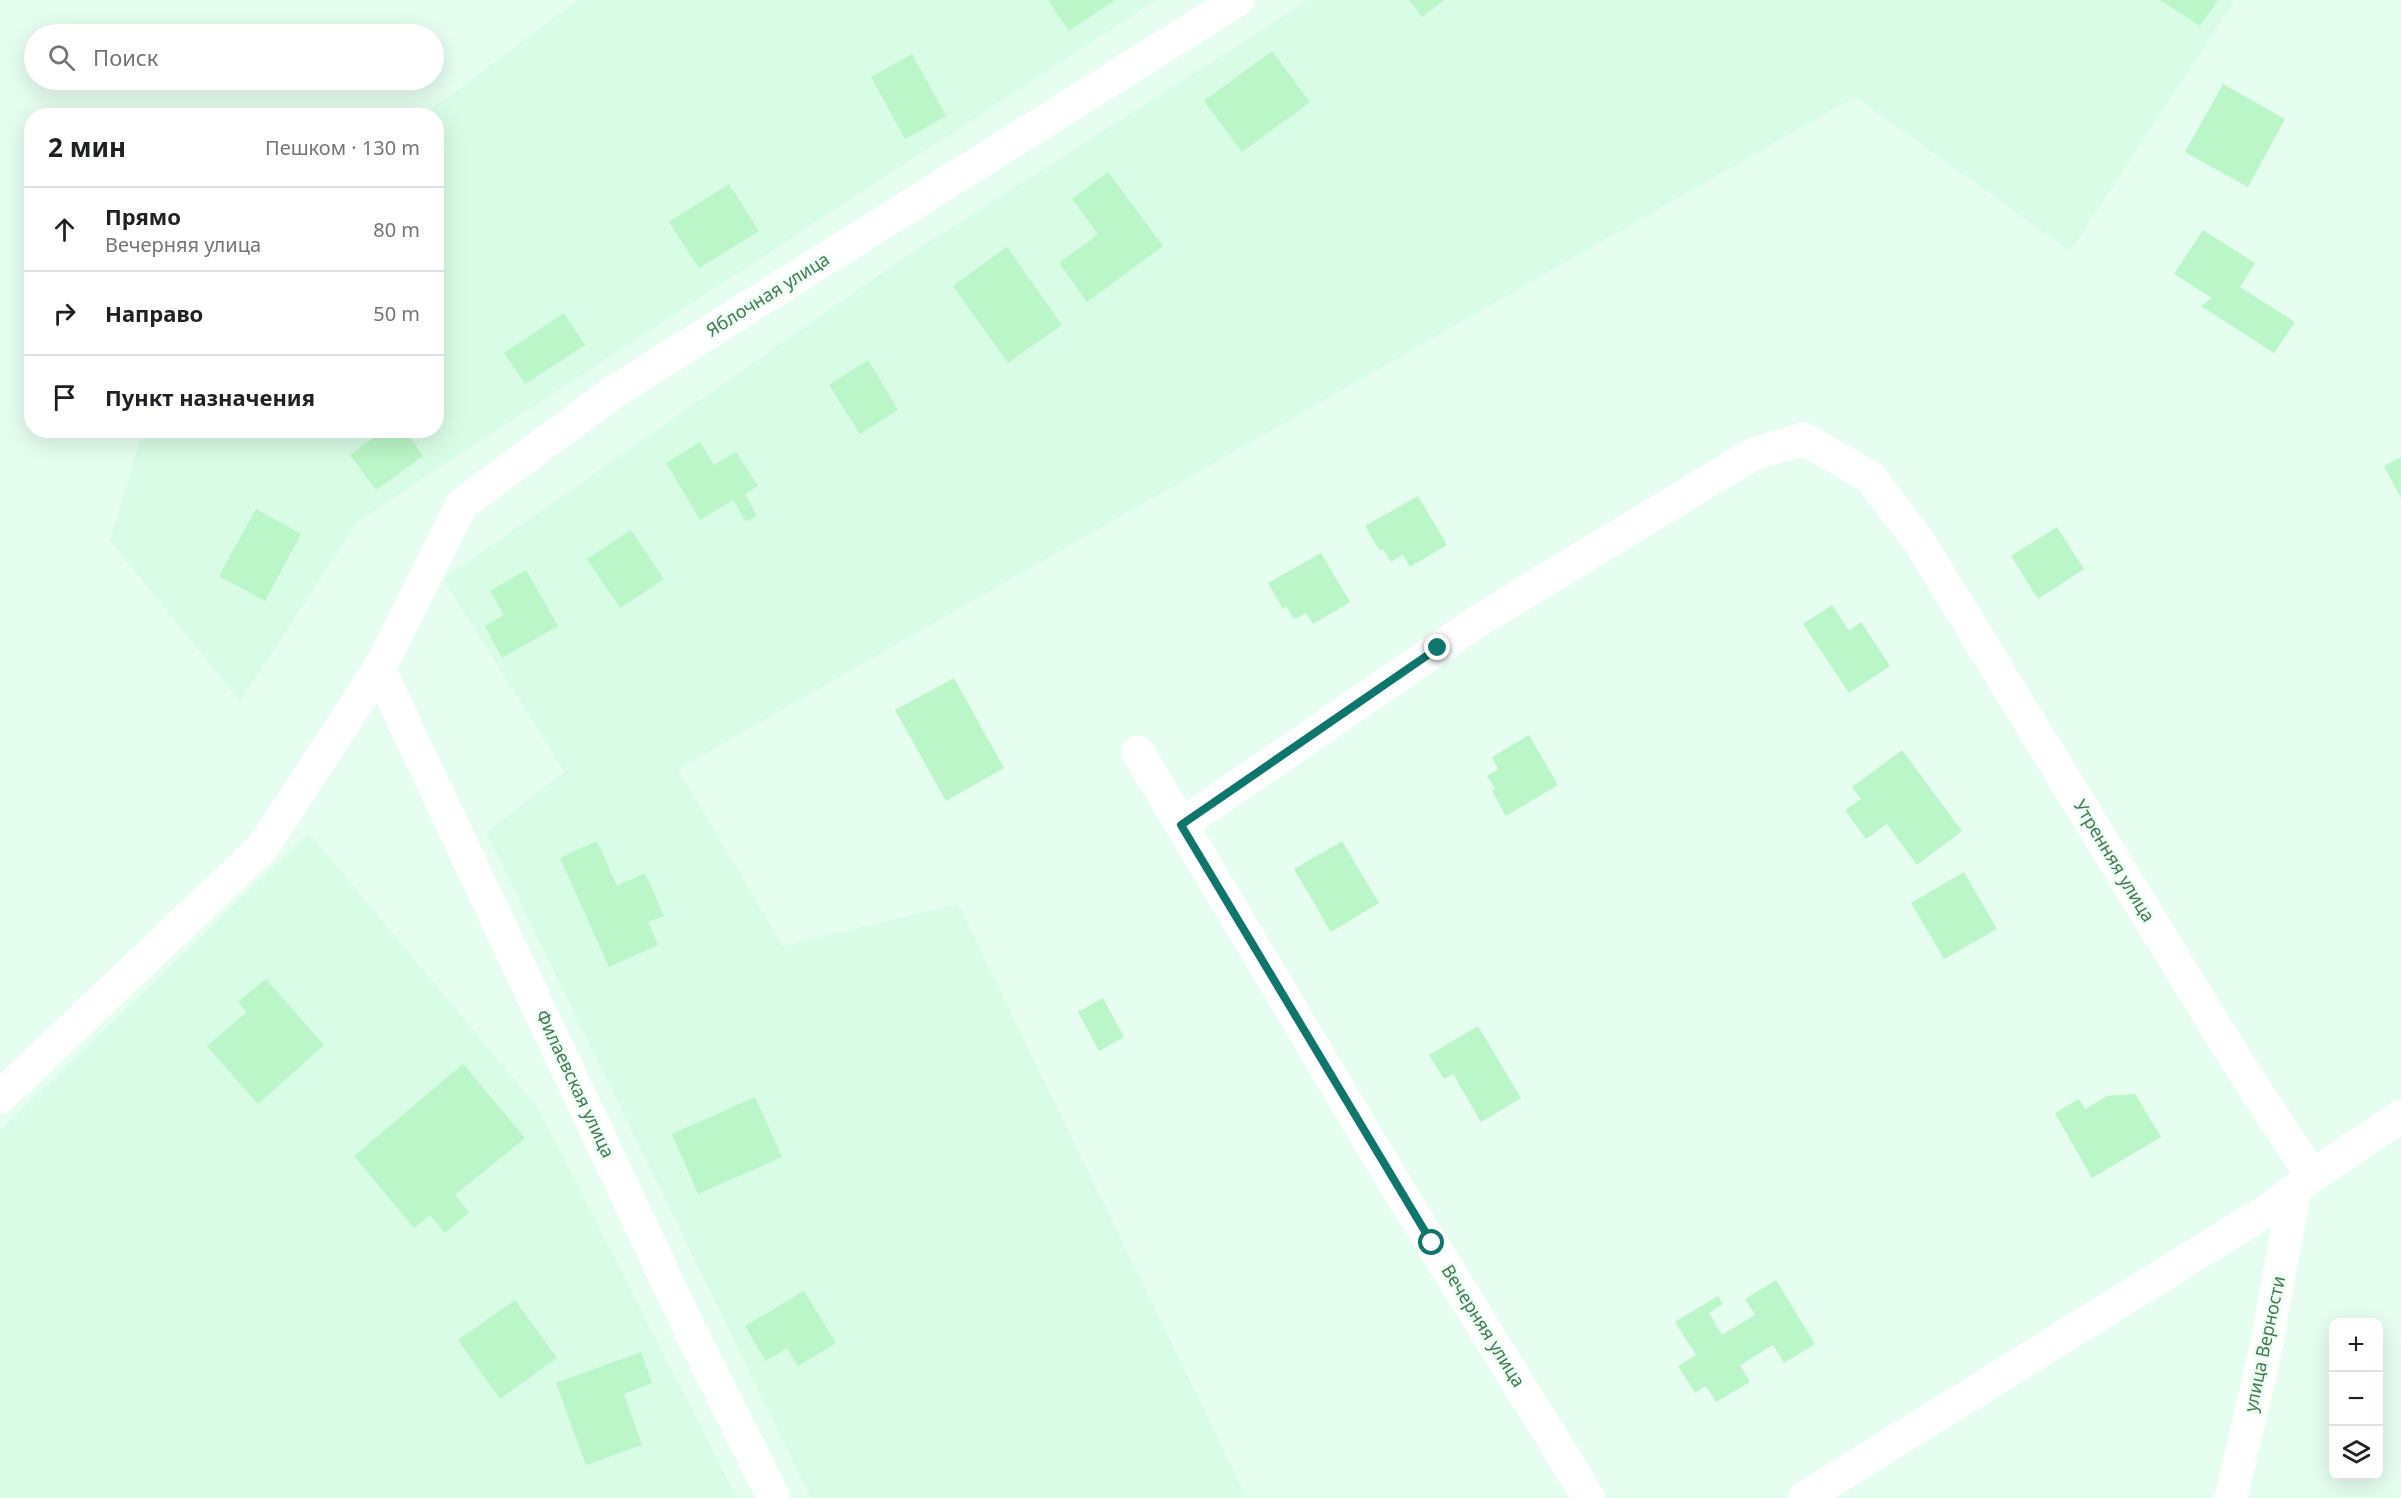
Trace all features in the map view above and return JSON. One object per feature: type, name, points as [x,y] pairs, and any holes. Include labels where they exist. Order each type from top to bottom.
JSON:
[{"type":"street","name":"Яблочная улица","points":[[0,1096],[263,847],[379,669],[461,505],[615,391],[1238,0]]},
{"type":"street","name":"Утренняя улица","points":[[1181,825],[1478,621],[1753,454],[1804,439],[1869,477],[1920,543],[2235,1058],[2303,1183]]},
{"type":"street","name":"Филаевская улица","points":[[379,669],[691,1332],[774,1498]]},
{"type":"street","name":"Вечерняя улица","points":[[1138,752],[1395,1184],[1589,1498]]},
{"type":"street","points":[[1804,1498],[2274,1206],[2303,1183],[2401,1116]]},
{"type":"street","name":"улица Верности","points":[[2230,1498],[2303,1183]]},
{"type":"shaded area","points":[[578,0],[1156,0],[358,521],[240,701],[110,541],[141,438],[444,438],[444,108],[432,108]]},
{"type":"shaded area","points":[[1309,0],[2235,0],[2070,251],[1855,97],[678,769],[783,946],[958,904],[1247,1498],[811,1498],[486,832],[565,772],[443,579],[899,261]]},
{"type":"shaded area","points":[[309,833],[538,1108],[737,1498],[0,1498],[0,1131]]},
{"type":"building","points":[[1048,0],[1115,0],[1069,31]]},
{"type":"building","points":[[1409,0],[1444,0],[1422,17]]},
{"type":"building","points":[[2160,0],[2218,0],[2200,26]]},
{"type":"building","points":[[1272,51],[1310,102],[1242,152],[1204,101]]},
{"type":"building","points":[[912,54],[946,116],[905,139],[871,77]]},
{"type":"building","points":[[2223,84],[2285,119],[2248,187],[2185,152]]},
{"type":"building","points":[[1108,172],[1163,246],[1087,302],[1059,263],[1098,234],[1072,199]]},
{"type":"building","points":[[729,184],[759,231],[699,268],[669,222]]},
{"type":"building","points":[[2203,230],[2255,263],[2240,287],[2295,322],[2274,353],[2201,306],[2212,298],[2174,274]]},
{"type":"building","points":[[1007,247],[1062,325],[1008,363],[953,286]]},
{"type":"building","points":[[564,313],[585,345],[525,384],[504,353]]},
{"type":"building","points":[[868,360],[898,410],[860,434],[829,385]]},
{"type":"building","points":[[373,438],[411,438],[423,456],[376,490],[350,455]]},
{"type":"building","points":[[700,442],[714,465],[736,452],[758,486],[745,494],[757,515],[746,522],[733,500],[700,520],[666,463]]},
{"type":"building","points":[[2401,457],[2401,498],[2384,466]]},
{"type":"building","points":[[1418,496],[1447,545],[1410,567],[1403,555],[1391,562],[1383,549],[1380,551],[1365,526]]},
{"type":"building","points":[[256,509],[301,534],[265,601],[219,576]]},
{"type":"building","points":[[2057,527],[2084,569],[2038,599],[2011,556]]},
{"type":"building","points":[[631,530],[664,579],[620,608],[587,559]]},
{"type":"building","points":[[1321,553],[1350,602],[1313,624],[1306,613],[1294,619],[1286,606],[1283,609],[1268,583]]},
{"type":"building","points":[[526,570],[558,626],[502,658],[485,626],[504,615],[490,591]]},
{"type":"building","points":[[1832,605],[1849,631],[1861,622],[1890,666],[1849,693],[1803,624]]},
{"type":"building","points":[[954,678],[1004,768],[946,801],[895,710]]},
{"type":"building","points":[[1529,735],[1558,785],[1506,816],[1492,791],[1495,789],[1487,776],[1498,769],[1492,757]]},
{"type":"building","points":[[1902,750],[1962,831],[1917,865],[1887,824],[1866,839],[1845,810],[1861,799],[1852,787]]},
{"type":"building","points":[[597,841],[617,886],[645,873],[664,916],[648,922],[658,945],[609,967],[560,858]]},
{"type":"building","points":[[1342,841],[1379,903],[1331,932],[1294,869]]},
{"type":"building","points":[[1964,872],[1997,929],[1944,959],[1911,903]]},
{"type":"building","points":[[266,979],[324,1045],[258,1104],[207,1046],[247,1012],[238,1002]]},
{"type":"building","points":[[1103,998],[1124,1037],[1099,1051],[1078,1012]]},
{"type":"building","points":[[1478,1026],[1521,1098],[1481,1122],[1453,1074],[1444,1079],[1429,1055]]},
{"type":"building","points":[[463,1064],[525,1138],[455,1195],[469,1212],[445,1233],[430,1215],[414,1228],[354,1156]]},
{"type":"building","points":[[2135,1094],[2161,1137],[2092,1178],[2055,1113],[2079,1099],[2085,1109],[2107,1096]]},
{"type":"building","points":[[755,1097],[782,1157],[698,1194],[672,1134]]},
{"type":"building","points":[[1776,1280],[1815,1344],[1784,1363],[1773,1345],[1740,1365],[1750,1382],[1716,1402],[1706,1386],[1695,1393],[1678,1366],[1696,1355],[1675,1322],[1718,1296],[1723,1304],[1709,1313],[1722,1335],[1755,1315],[1745,1299]]},
{"type":"building","points":[[804,1291],[836,1343],[798,1366],[787,1348],[766,1361],[745,1326]]},
{"type":"building","points":[[515,1300],[557,1358],[500,1399],[458,1340]]},
{"type":"building","points":[[641,1352],[652,1383],[624,1394],[642,1445],[586,1465],[556,1383]]},
{"type":"route","points":[[1432,1243],[1181,825],[1438,648]]}]
